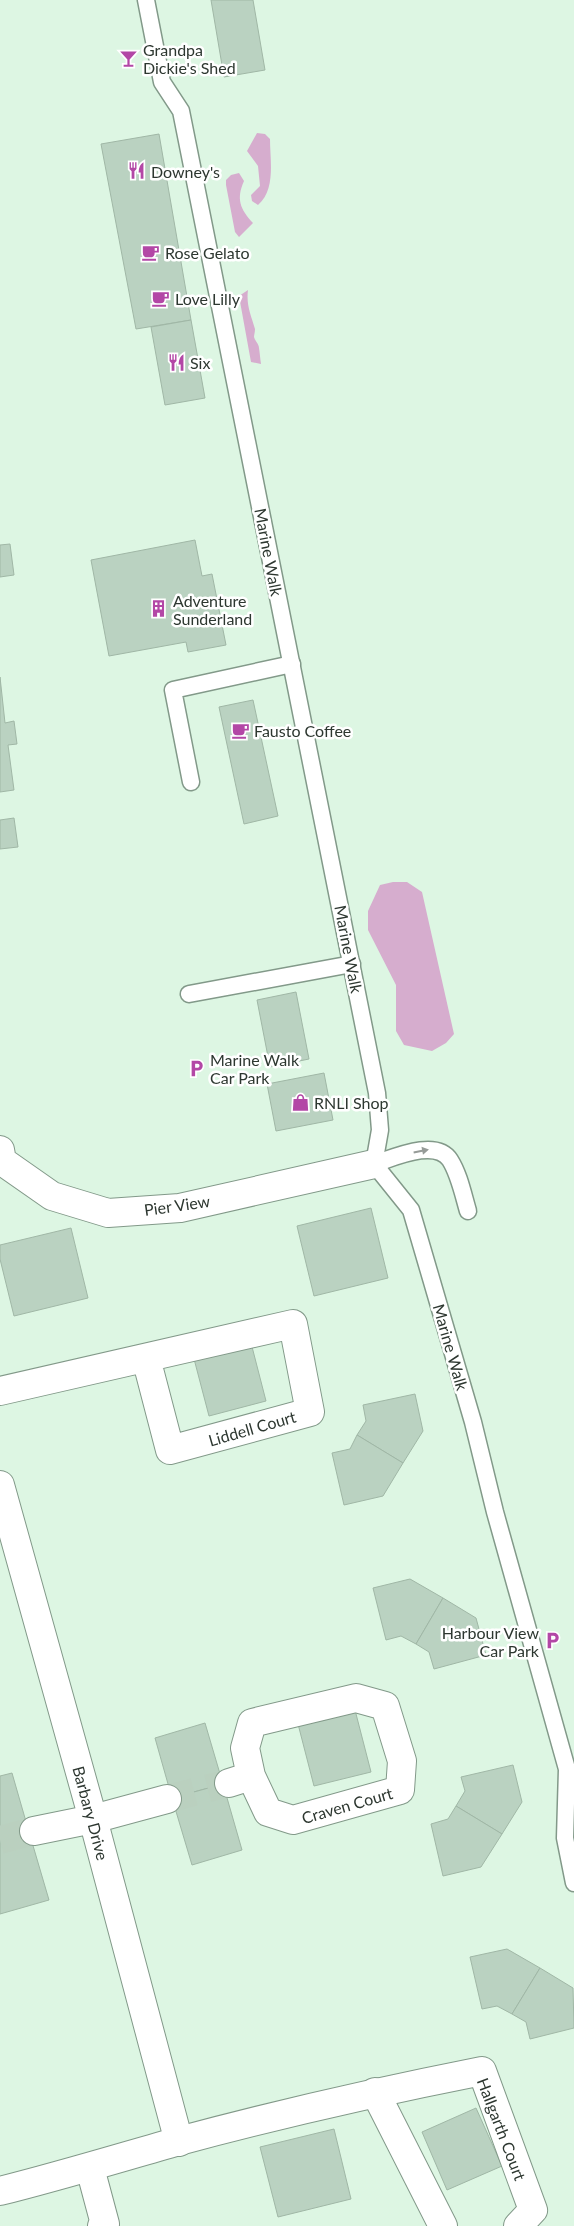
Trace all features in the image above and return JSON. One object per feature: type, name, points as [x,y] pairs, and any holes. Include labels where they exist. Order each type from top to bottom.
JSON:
[{"type":"street","name":"Pier View","points":[[1,1158],[52,1196],[108,1213],[180,1208],[374,1164]]},
{"type":"street","name":"Liddell Court","points":[[0,1391],[293,1324],[310,1412],[170,1450],[146,1358]]},
{"type":"street","name":"Barbary Drive","points":[[0,1488],[94,1819],[179,2142]]},
{"type":"street","name":"Craven Court","points":[[356,1698],[385,1706],[402,1761],[400,1790],[293,1820],[268,1812],[240,1779],[245,1748],[252,1723],[356,1698]]},
{"type":"street","points":[[34,1831],[94,1819],[167,1799]]},
{"type":"street","name":"Hallgarth Court","points":[[0,2191],[90,2168],[179,2142],[375,2092],[482,2072],[533,2210],[518,2226]]},
{"type":"street","points":[[375,2092],[443,2226]]},
{"type":"street","points":[[90,2168],[105,2224],[102,2226]]},
{"type":"lane","name":"Marine Walk","points":[[146,0],[162,82],[181,111],[352,964],[377,1092],[380,1130],[374,1164],[411,1210],[473,1422],[495,1512],[567,1770],[565,1838],[574,1883]]},
{"type":"lane","points":[[191,782],[173,690],[292,664]]},
{"type":"lane","points":[[189,994],[352,964]]},
{"type":"lane","points":[[374,1164],[428,1149],[440,1151],[449,1158],[455,1169],[468,1211]]},
{"type":"shaded area","points":[[257,133],[265,134],[270,139],[271,165],[270,183],[264,198],[258,205],[252,201],[251,195],[260,186],[258,166],[247,151]]},
{"type":"shaded area","points":[[239,173],[244,181],[240,193],[242,208],[253,223],[239,237],[235,232],[226,180],[231,175]]},
{"type":"shaded area","points":[[248,290],[248,305],[255,329],[254,337],[259,347],[261,364],[251,362],[239,296]]},
{"type":"shaded area","points":[[393,882],[407,882],[422,892],[454,1034],[446,1043],[432,1051],[404,1045],[396,1031],[396,985],[368,930],[368,911],[380,885]]},
{"type":"building","points":[[211,0],[253,0],[265,70],[224,77]]},
{"type":"building","points":[[159,134],[191,320],[136,329],[101,144]]},
{"type":"building","points":[[191,320],[205,398],[165,405],[151,327]]},
{"type":"building","name":"Adventure Sunderland","points":[[195,540],[202,576],[212,574],[226,645],[188,652],[186,642],[109,656],[91,560]]},
{"type":"building","points":[[10,544],[14,575],[0,577],[0,545]]},
{"type":"building","points":[[0,677],[5,723],[14,721],[17,744],[8,745],[14,790],[0,792]]},
{"type":"building","points":[[253,700],[278,816],[244,824],[219,707]]},
{"type":"building","points":[[14,818],[18,847],[0,849],[0,820]]},
{"type":"building","points":[[296,992],[309,1059],[270,1067],[257,1000]]},
{"type":"building","name":"RNLI Shop","points":[[324,1073],[333,1120],[276,1131],[267,1084]]},
{"type":"building","points":[[371,1208],[388,1278],[314,1296],[297,1226]]},
{"type":"building","points":[[71,1228],[88,1298],[14,1316],[0,1259],[0,1245]]},
{"type":"building","points":[[250,1339],[266,1401],[209,1416],[193,1355]]},
{"type":"building","points":[[415,1394],[423,1431],[403,1463],[357,1435],[366,1421],[363,1405]]},
{"type":"building","points":[[357,1435],[403,1463],[383,1496],[344,1505],[332,1453],[350,1449]]},
{"type":"building","points":[[410,1579],[443,1598],[416,1644],[401,1636],[386,1640],[373,1588]]},
{"type":"building","points":[[443,1598],[476,1618],[486,1655],[434,1669],[429,1652],[416,1644]]},
{"type":"building","points":[[355,1710],[371,1772],[314,1786],[298,1724]]},
{"type":"building","points":[[205,1723],[223,1784],[172,1798],[155,1738]]},
{"type":"building","points":[[513,1765],[522,1802],[502,1834],[456,1806],[465,1791],[461,1777]]},
{"type":"building","points":[[12,1773],[29,1832],[0,1840],[0,1776]]},
{"type":"building","points":[[223,1784],[242,1850],[192,1865],[172,1798]]},
{"type":"building","points":[[456,1806],[502,1834],[481,1867],[443,1876],[431,1824],[448,1819]]},
{"type":"building","points":[[29,1832],[49,1900],[0,1914],[0,1840]]},
{"type":"building","points":[[507,1949],[540,1968],[512,2014],[497,2006],[482,2009],[470,1957]]},
{"type":"building","points":[[540,1968],[573,1988],[574,2028],[530,2039],[526,2022],[512,2014]]},
{"type":"building","points":[[476,2108],[502,2166],[447,2190],[422,2132]]},
{"type":"building","points":[[334,2129],[351,2199],[278,2217],[260,2147]]},
{"type":"tunnel","points":[[167,1799],[229,1783]]},
{"type":"tunnel","points":[[0,1840],[34,1831]]},
{"type":"place","name":"Grandpa Dickie's Shed","points":[[129,58]]},
{"type":"place","name":"Downey's","points":[[137,171]]},
{"type":"place","name":"Rose Gelato","points":[[151,252]]},
{"type":"place","name":"Love Lilly","points":[[161,298]]},
{"type":"place","name":"Six","points":[[176,362]]},
{"type":"place","name":"Adventure Sunderland","points":[[159,609]]},
{"type":"place","name":"Fausto Coffee","points":[[240,730]]},
{"type":"place","name":"Marine Walk Car Park","points":[[196,1068]]},
{"type":"place","name":"RNLI Shop","points":[[300,1102]]},
{"type":"place","name":"Harbour View Car Park","points":[[553,1641]]}]
